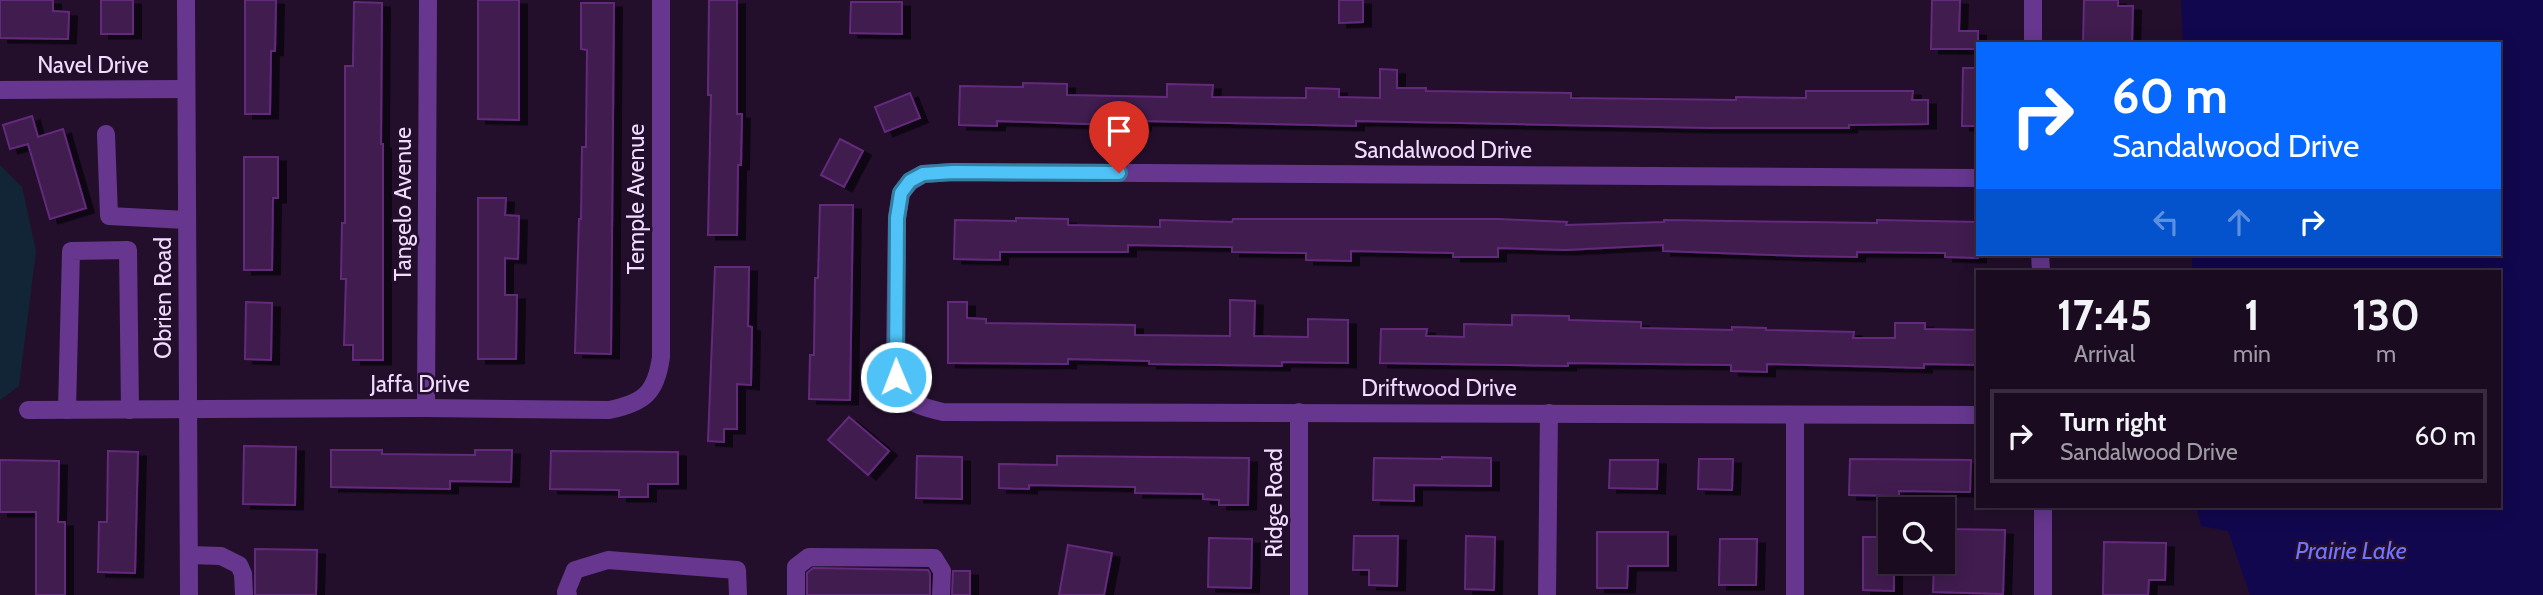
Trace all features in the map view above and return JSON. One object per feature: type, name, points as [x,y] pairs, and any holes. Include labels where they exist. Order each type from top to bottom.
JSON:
[{"type":"street","name":"Obrien Road","points":[[186,0],[189,595]]},
{"type":"street","name":"Tangelo Avenue","points":[[426,408],[428,0]]},
{"type":"street","name":"Temple Avenue","points":[[648,395],[658,377],[661,357],[661,0]]},
{"type":"street","points":[[2033,42],[2034,0]]},
{"type":"street","name":"Navel Drive","points":[[0,90],[185,89]]},
{"type":"street","points":[[106,134],[109,216],[186,220]]},
{"type":"street","name":"Sandalwood Drive","points":[[904,397],[896,377],[895,357],[897,218],[901,193],[910,181],[923,174],[953,172],[1976,178]]},
{"type":"street","points":[[67,410],[71,251],[128,250],[130,410]]},
{"type":"street","name":"Jaffa Drive","points":[[28,410],[609,410],[629,406],[648,395]]},
{"type":"street","name":"Driftwood Drive","points":[[904,397],[919,407],[943,412],[1976,415]]},
{"type":"street","name":"Ridge Road","points":[[1298,412],[1299,595]]},
{"type":"street","points":[[1547,595],[1549,413]]},
{"type":"street","points":[[1795,415],[1795,595]]},
{"type":"street","points":[[2043,508],[2043,595]]},
{"type":"street","points":[[189,555],[221,556],[239,565],[243,574],[244,595]]},
{"type":"street","points":[[796,595],[796,567],[809,557],[933,558],[942,571],[942,595]]},
{"type":"street","points":[[568,595],[566,592],[575,570],[608,560],[737,570],[738,595]]},
{"type":"shaded area","points":[[0,165],[22,187],[36,251],[19,386],[0,400]]},
{"type":"water","name":"Prairie Lake","points":[[2181,0],[2543,0],[2543,595],[2250,595],[2228,531],[2201,526],[2196,508],[2501,508],[2501,270],[2192,270],[2192,256],[2501,256],[2501,42],[2183,42]]},
{"type":"building","points":[[0,0],[53,0],[53,11],[69,12],[68,39],[0,38]]},
{"type":"building","points":[[101,0],[133,0],[133,34],[101,34]]},
{"type":"building","points":[[245,0],[276,0],[275,51],[271,51],[270,114],[245,114]]},
{"type":"building","points":[[478,0],[519,0],[519,120],[478,119]]},
{"type":"building","points":[[709,0],[737,0],[737,114],[742,114],[737,235],[708,235],[711,95],[708,95]]},
{"type":"building","points":[[1339,0],[1363,0],[1363,22],[1339,23]]},
{"type":"building","points":[[1932,0],[1960,0],[1959,31],[1978,31],[1976,49],[1931,49]]},
{"type":"building","points":[[2084,0],[2118,0],[2118,6],[2133,6],[2132,42],[2083,42]]},
{"type":"building","points":[[354,2],[382,3],[383,360],[353,360],[353,345],[344,345],[346,279],[341,279],[342,223],[345,223],[345,66],[353,66]]},
{"type":"building","points":[[851,2],[902,2],[902,34],[850,33]]},
{"type":"building","points":[[581,3],[614,3],[611,354],[575,353],[582,147],[586,147],[587,50],[581,49]]},
{"type":"building","points":[[1963,68],[1976,68],[1976,126],[1962,126]]},
{"type":"building","points":[[1380,69],[1397,70],[1397,88],[1426,88],[1426,91],[1571,93],[1571,98],[1736,100],[1736,97],[1806,98],[1806,91],[1913,91],[1912,100],[1928,100],[1928,124],[1849,125],[1849,128],[1711,128],[1356,121],[1356,126],[1143,121],[1143,126],[997,121],[997,126],[959,125],[960,86],[1023,87],[1023,83],[1067,84],[1067,95],[1167,97],[1167,84],[1213,85],[1212,97],[1306,98],[1306,88],[1339,89],[1339,97],[1380,98]]},
{"type":"building","points":[[910,93],[920,118],[885,132],[875,107]]},
{"type":"building","points":[[32,116],[38,137],[63,129],[86,208],[50,219],[28,144],[10,149],[3,125]]},
{"type":"building","points":[[840,139],[863,151],[844,187],[821,175]]},
{"type":"building","points":[[244,157],[278,157],[278,198],[273,198],[272,270],[244,270]]},
{"type":"building","points":[[478,198],[506,198],[505,215],[519,216],[518,259],[505,258],[505,295],[517,295],[516,359],[478,359]]},
{"type":"building","points":[[820,205],[853,205],[850,400],[809,399],[810,355],[814,355]]},
{"type":"building","points":[[1016,218],[1068,219],[1068,225],[1160,227],[1160,220],[1232,222],[1233,219],[1498,219],[1567,222],[1566,225],[1664,220],[1976,222],[1978,258],[1945,257],[1945,253],[1857,252],[1857,257],[1663,251],[1663,245],[1566,250],[1498,248],[1498,257],[1453,257],[1453,253],[1351,251],[1351,261],[1306,260],[1306,253],[1232,252],[1232,247],[1128,245],[1128,252],[1000,252],[1000,260],[954,259],[955,220],[1016,221]]},
{"type":"building","points":[[715,267],[749,267],[751,385],[737,384],[737,429],[724,429],[724,442],[708,441]]},
{"type":"building","points":[[1230,300],[1255,301],[1254,336],[1308,337],[1308,319],[1348,320],[1348,363],[1282,362],[1282,366],[1149,364],[1149,361],[1068,359],[1068,364],[948,363],[948,302],[967,302],[967,318],[986,319],[986,323],[1135,325],[1135,335],[1230,336]]},
{"type":"building","points":[[246,302],[272,303],[271,360],[245,359]]},
{"type":"building","points":[[1512,315],[1569,316],[1569,320],[1641,322],[1641,328],[1766,328],[1854,332],[1853,338],[1895,338],[1895,323],[1925,323],[1925,329],[1976,330],[1976,365],[1924,364],[1924,368],[1767,364],[1767,372],[1731,371],[1731,365],[1380,363],[1381,329],[1427,329],[1426,336],[1464,337],[1464,324],[1512,325]]},
{"type":"building","points":[[849,417],[889,451],[868,475],[828,440]]},
{"type":"building","points":[[244,446],[296,447],[295,505],[243,504]]},
{"type":"building","points":[[331,450],[382,450],[382,454],[475,455],[475,450],[512,450],[511,482],[450,481],[450,489],[331,487]]},
{"type":"building","points":[[108,451],[138,452],[135,573],[98,572],[99,522],[107,522]]},
{"type":"building","points":[[551,451],[678,452],[678,484],[648,484],[648,497],[619,497],[619,490],[550,489]]},
{"type":"building","points":[[917,456],[962,457],[962,499],[916,498]]},
{"type":"building","points":[[1057,456],[1249,458],[1248,505],[1219,505],[1219,500],[1203,499],[1203,494],[1135,493],[1135,487],[1029,485],[1029,489],[999,488],[999,464],[1057,465]]},
{"type":"building","points":[[1374,458],[1491,458],[1491,486],[1414,485],[1414,501],[1373,500]]},
{"type":"building","points":[[1699,459],[1733,459],[1732,490],[1698,489]]},
{"type":"building","points":[[1850,459],[1971,460],[1970,492],[1899,491],[1899,496],[1849,495]]},
{"type":"building","points":[[0,460],[59,461],[58,522],[65,522],[65,595],[36,595],[36,512],[0,512]]},
{"type":"building","points":[[1610,460],[1658,460],[1657,489],[1609,488]]},
{"type":"building","points":[[1955,529],[2005,530],[2003,594],[1933,592],[1934,574],[1955,574]]},
{"type":"building","points":[[1597,532],[1668,532],[1668,566],[1628,566],[1627,588],[1597,588]]},
{"type":"building","points":[[1354,536],[1398,536],[1397,586],[1369,585],[1369,570],[1353,570]]},
{"type":"building","points":[[1466,536],[1495,537],[1494,590],[1465,589]]},
{"type":"building","points":[[1863,537],[1878,537],[1878,574],[1894,574],[1894,591],[1863,590]]},
{"type":"building","points":[[1209,538],[1252,539],[1251,588],[1208,587]]},
{"type":"building","points":[[1720,539],[1757,539],[1756,585],[1719,585]]},
{"type":"building","points":[[2104,542],[2166,543],[2165,580],[2149,580],[2148,595],[2103,595]]},
{"type":"building","points":[[1068,545],[1112,553],[1104,595],[1059,595]]},
{"type":"building","points":[[255,549],[317,550],[316,595],[255,595]]},
{"type":"building","points":[[813,568],[928,570],[930,595],[807,595],[807,573]]},
{"type":"building","points":[[953,571],[970,571],[970,595],[952,595]]},
{"type":"route","points":[[896,377],[897,218],[901,193],[910,181],[923,174],[953,172],[1119,173]]}]
